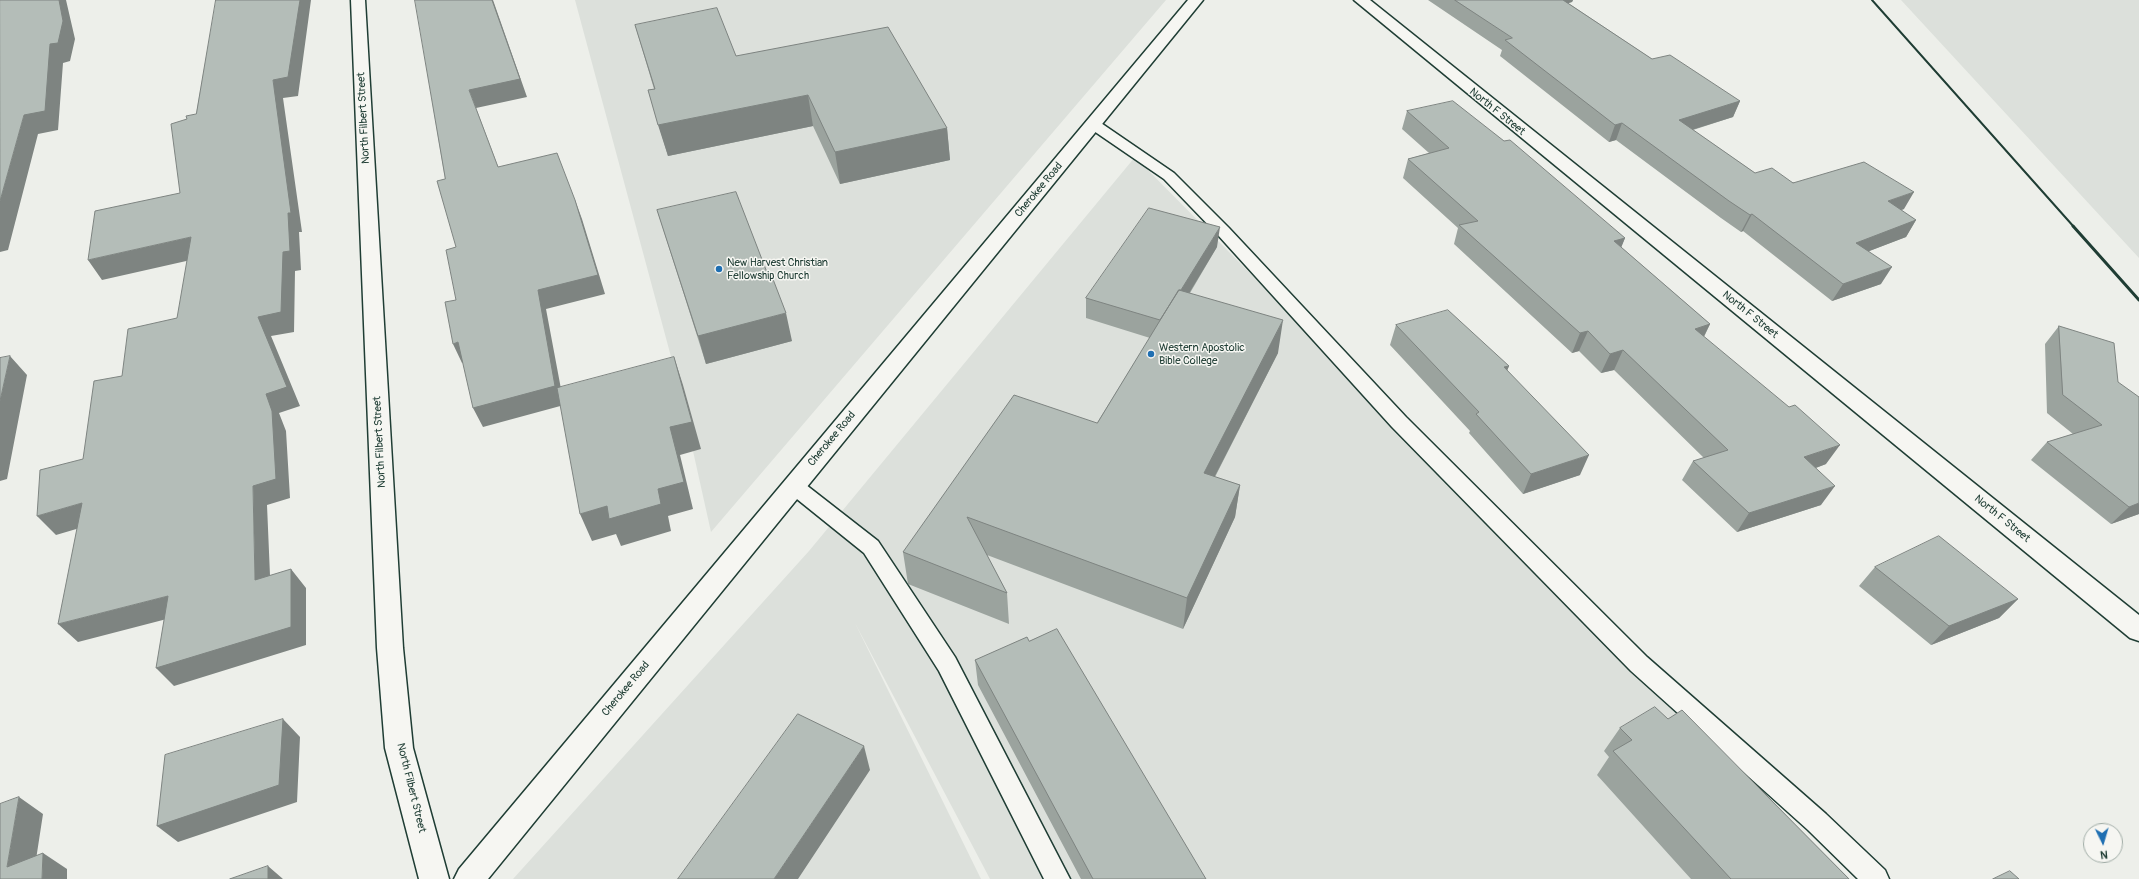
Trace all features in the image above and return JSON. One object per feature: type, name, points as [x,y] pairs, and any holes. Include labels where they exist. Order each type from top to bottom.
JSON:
[{"type":"street","name":"North Filbert Street","points":[[358,0],[390,648],[400,748],[434,879]]},
{"type":"street","name":"Cherokee Road","points":[[469,879],[1196,0]]},
{"type":"street","name":"North F Street","points":[[1361,0],[2139,630]]},
{"type":"lane","points":[[1094,124],[1169,176],[1399,422],[1639,664],[1817,822],[1876,879]]},
{"type":"lane","points":[[794,486],[871,547],[947,664],[1056,879]]},
{"type":"shaded area","points":[[575,0],[1166,0],[711,532],[677,379]]},
{"type":"shaded area","points":[[1901,0],[2139,0],[2139,258]]},
{"type":"shaded area","name":"Western Apostolic Bible College","points":[[1135,157],[1850,879],[990,879],[855,623],[981,879],[513,879],[809,551]]},
{"type":"building","points":[[0,0],[59,0],[63,21],[58,43],[50,44],[45,111],[24,115],[0,201]]},
{"type":"building","points":[[216,0],[300,0],[288,77],[273,80],[291,213],[288,213],[290,251],[283,252],[281,312],[258,317],[287,387],[266,394],[272,411],[276,479],[253,486],[255,580],[291,569],[291,627],[156,668],[168,596],[58,624],[82,503],[37,516],[40,470],[83,459],[94,381],[122,376],[128,329],[177,318],[191,237],[88,260],[95,211],[180,193],[171,124],[187,119],[186,116],[196,114]]},
{"type":"building","points":[[415,0],[492,0],[520,79],[469,90],[498,167],[557,153],[575,200],[598,275],[538,290],[555,386],[473,408],[458,342],[453,344],[445,302],[456,300],[446,250],[456,247],[437,181],[445,179]]},
{"type":"building","points":[[1455,0],[1563,0],[1652,59],[1670,55],[1740,101],[1679,120],[1755,173],[1772,168],[1793,183],[1864,162],[1914,192],[1888,201],[1916,220],[1856,243],[1892,267],[1843,284],[1752,214],[1750,215],[1729,201],[1622,123],[1615,125],[1505,40],[1512,38]]},
{"type":"building","points":[[717,8],[736,56],[888,27],[947,128],[835,152],[808,95],[658,125],[648,90],[655,89],[635,25]]},
{"type":"building","points":[[1453,101],[1504,141],[1510,140],[1625,238],[1614,241],[1710,324],[1695,329],[1789,407],[1795,405],[1840,445],[1804,457],[1835,486],[1749,513],[1693,461],[1728,450],[1623,350],[1610,354],[1588,331],[1580,333],[1459,225],[1478,221],[1408,159],[1449,148],[1407,111]]},
{"type":"building","name":"New Harvest Christian Fellowship Church","points":[[736,192],[768,275],[771,274],[786,313],[698,336],[657,210]]},
{"type":"building","points":[[1149,208],[1220,227],[1181,290],[1179,290],[1160,320],[1086,298]]},
{"type":"building","points":[[1179,290],[1283,320],[1204,473],[1240,485],[1187,598],[967,517],[1007,593],[903,552],[1014,395],[1097,423]]},
{"type":"building","points":[[1448,310],[1509,366],[1504,367],[1589,455],[1531,474],[1476,414],[1479,412],[1396,325]]},
{"type":"building","points":[[2059,326],[2114,343],[2118,382],[2139,397],[2139,503],[2129,507],[2047,442],[2102,425],[2063,395]]},
{"type":"building","points":[[10,356],[0,401],[0,358]]},
{"type":"building","points":[[674,357],[692,422],[670,427],[684,482],[658,489],[661,504],[609,519],[607,506],[580,514],[557,388]]},
{"type":"building","points":[[1939,536],[2018,599],[1949,626],[1875,567]]},
{"type":"building","points":[[1057,629],[1206,879],[1093,879],[975,660],[1027,637],[1029,641]]},
{"type":"building","points":[[1655,707],[1668,719],[1682,710],[1849,879],[1731,879],[1613,751],[1632,740],[1620,728]]},
{"type":"building","points":[[798,714],[864,746],[774,879],[678,879]]},
{"type":"building","points":[[283,719],[279,785],[157,826],[165,755]]},
{"type":"building","points":[[19,797],[7,867],[43,853],[42,879],[0,879],[0,804]]},
{"type":"building","points":[[268,866],[268,879],[230,879]]},
{"type":"building","points":[[2010,871],[2019,879],[1993,879]]},
{"type":"railway","points":[[1872,0],[2074,227]]},
{"type":"railway","points":[[2073,226],[2139,300]]},
{"type":"place","name":"New Harvest Christian Fellowship Church","points":[[719,269]]},
{"type":"place","name":"Western Apostolic Bible College","points":[[1151,354]]}]
